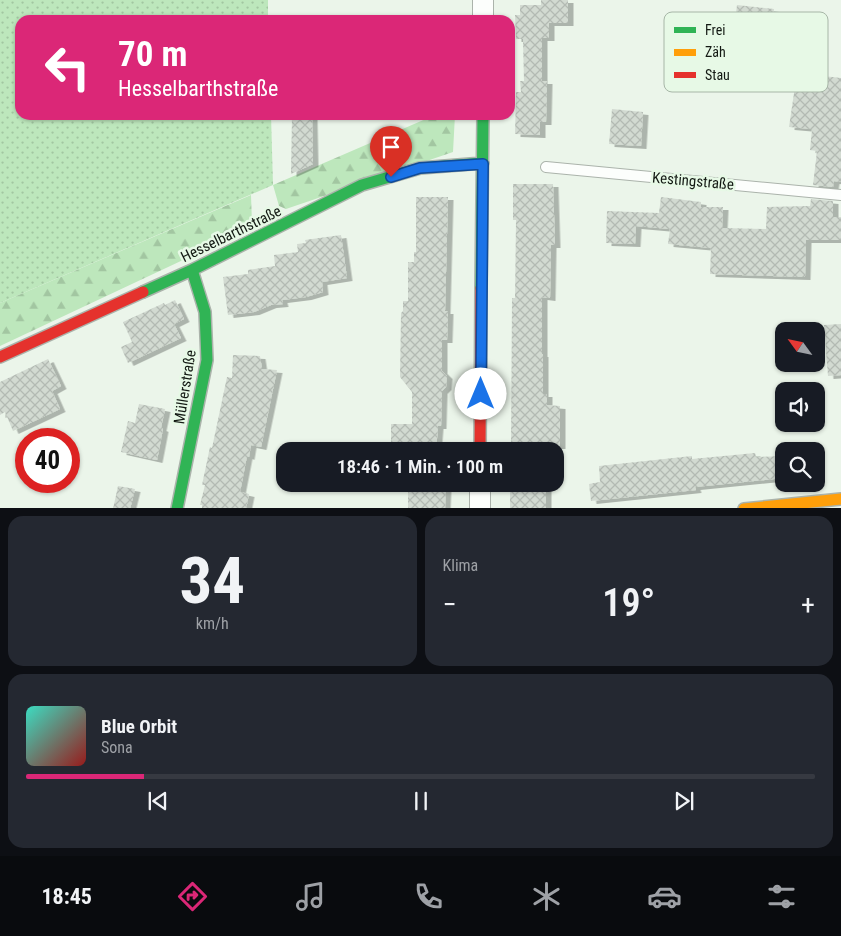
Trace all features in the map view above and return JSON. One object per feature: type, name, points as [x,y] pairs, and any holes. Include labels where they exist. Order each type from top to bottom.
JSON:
[{"type":"street","points":[[483,0],[483,15]]},
{"type":"street","points":[[480,442],[483,120]]},
{"type":"street","name":"Hesselbarthstraße","points":[[0,357],[192,270],[362,185],[420,168],[483,164]]},
{"type":"street","name":"Müllerstraße","points":[[177,508],[207,360],[205,312],[192,270]]},
{"type":"street","points":[[480,492],[480,508]]},
{"type":"street","points":[[744,508],[841,499]]},
{"type":"lane","name":"Kestingstraße","points":[[546,167],[841,195]]},
{"type":"green space","points":[[0,0],[268,0],[268,15],[15,15],[15,120],[271,120],[273,185],[0,303]]},
{"type":"green space","points":[[423,120],[455,120],[453,152],[286,209],[279,206],[273,185]]},
{"type":"green space","points":[[251,195],[252,224],[249,229],[0,346],[0,303]]},
{"type":"building","points":[[541,0],[568,0],[568,23],[549,23],[549,38],[542,38],[542,81],[547,81],[546,122],[540,122],[540,135],[515,134],[516,92],[521,92],[520,81],[524,81],[523,39],[516,39],[515,15],[520,15],[520,5],[541,5]]},
{"type":"building","points":[[737,5],[774,9],[774,12],[736,12]]},
{"type":"building","points":[[828,77],[841,78],[841,182],[834,181],[833,187],[813,185],[817,151],[810,150],[812,129],[789,127],[794,92],[828,92]]},
{"type":"building","points":[[612,109],[643,112],[641,146],[609,144]]},
{"type":"building","points":[[292,120],[312,120],[313,164],[291,174]]},
{"type":"building","points":[[513,184],[553,184],[555,245],[551,245],[550,298],[542,297],[543,394],[547,394],[547,405],[560,406],[560,442],[511,442],[512,298],[515,298],[516,220],[513,220]]},
{"type":"building","points":[[416,197],[448,197],[445,311],[448,311],[447,340],[442,340],[442,371],[447,376],[446,387],[442,391],[441,426],[438,426],[437,442],[391,442],[391,424],[412,424],[412,392],[400,377],[401,313],[403,311],[403,301],[408,301],[408,262],[414,262],[414,252],[416,252]]},
{"type":"building","points":[[661,197],[701,202],[701,207],[723,207],[722,228],[766,229],[767,207],[810,206],[811,199],[833,201],[833,217],[841,217],[841,240],[806,240],[805,277],[710,274],[711,248],[668,244],[670,229],[636,226],[635,244],[606,243],[607,211],[659,213]]},
{"type":"building","points":[[341,235],[347,278],[322,282],[323,292],[306,297],[282,300],[283,304],[271,305],[254,312],[228,315],[223,277],[248,274],[248,270],[275,266],[274,255],[298,252],[297,244],[306,243],[305,240]]},
{"type":"building","points":[[175,300],[184,319],[174,324],[181,338],[128,363],[121,347],[132,342],[123,322],[164,303],[165,305]]},
{"type":"building","points":[[841,324],[841,375],[828,376],[825,325]]},
{"type":"building","points":[[233,355],[260,356],[262,369],[277,370],[261,447],[251,445],[249,457],[247,456],[240,492],[249,494],[246,508],[202,508],[202,505],[200,505],[205,485],[202,485],[210,447],[212,448],[227,377],[232,378]]},
{"type":"building","points":[[48,359],[61,386],[52,391],[60,409],[19,428],[15,428],[13,431],[5,412],[0,415],[0,382]]},
{"type":"building","points":[[139,404],[165,409],[157,460],[121,452],[128,421],[135,423]]},
{"type":"building","points":[[755,453],[756,457],[775,456],[775,479],[695,487],[696,490],[591,501],[589,484],[600,482],[599,466],[692,456],[692,459]]},
{"type":"building","points":[[118,486],[135,489],[130,508],[113,508]]},
{"type":"building","points":[[408,492],[446,492],[445,508],[408,508]]},
{"type":"building","points":[[510,492],[546,492],[546,508],[510,508]]},
{"type":"traffic: fast","points":[[481,288],[483,120]]},
{"type":"traffic: fast","points":[[143,292],[192,270],[362,185],[420,168],[483,163]]},
{"type":"traffic: fast","points":[[177,508],[207,360],[205,312],[192,270]]},
{"type":"traffic: slow","points":[[754,508],[841,499]]},
{"type":"traffic: jam","points":[[480,442],[481,288]]},
{"type":"traffic: jam","points":[[0,357],[143,292]]},
{"type":"route","points":[[391,177],[420,168],[483,164],[481,394]]}]
